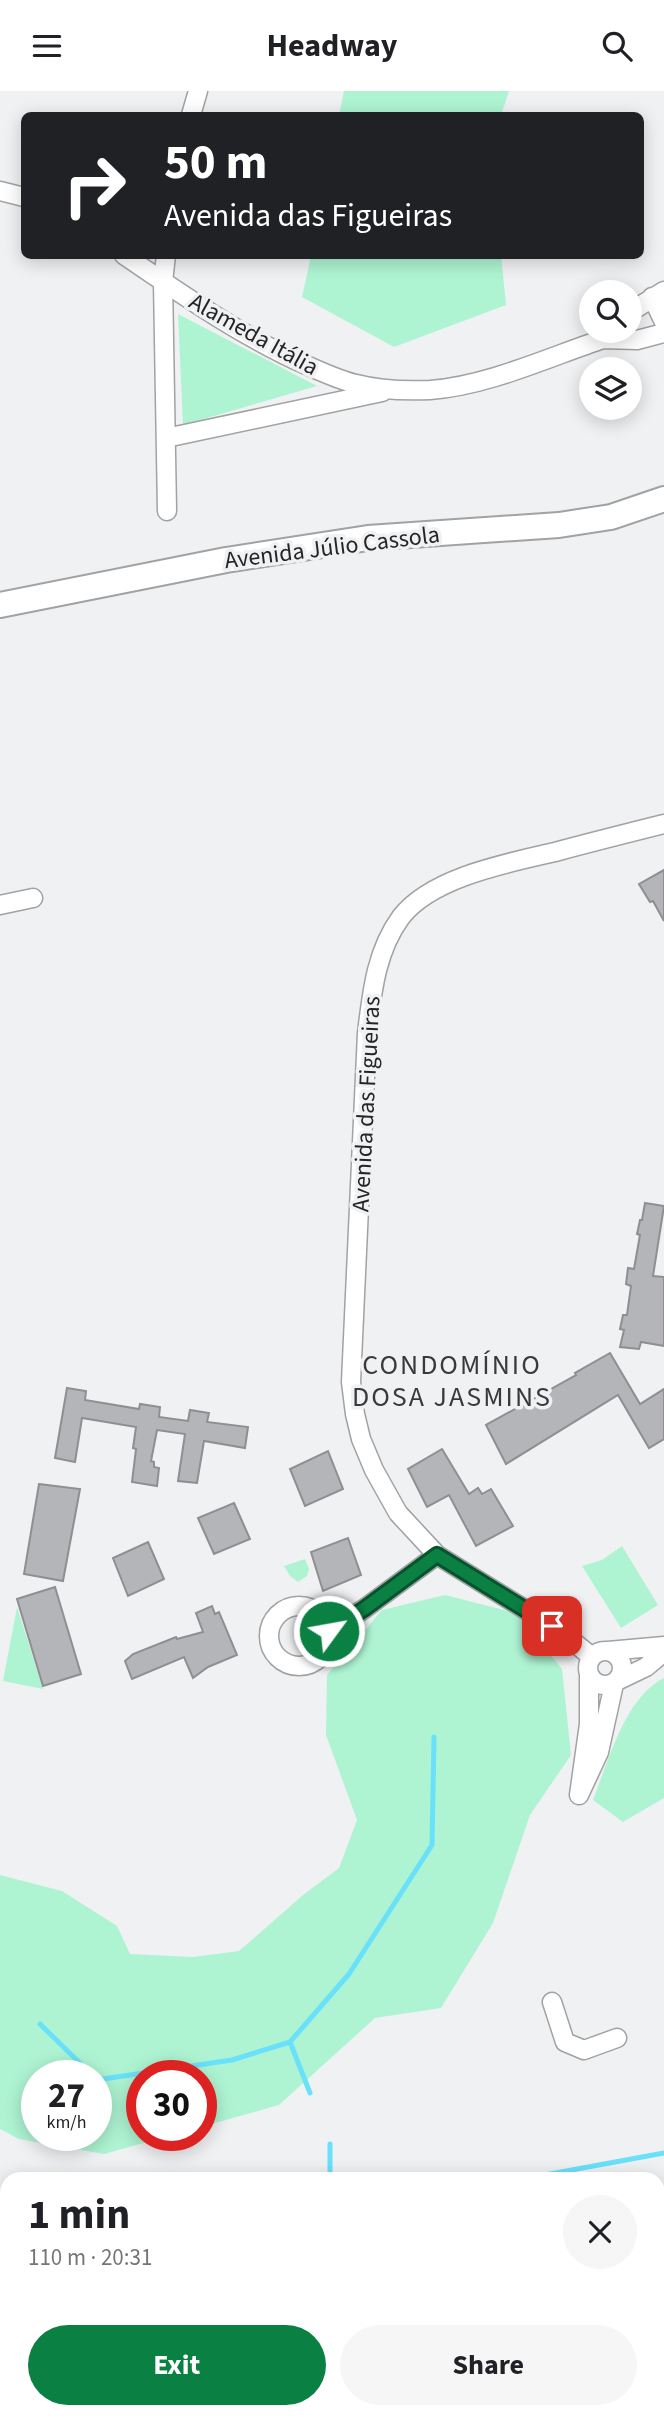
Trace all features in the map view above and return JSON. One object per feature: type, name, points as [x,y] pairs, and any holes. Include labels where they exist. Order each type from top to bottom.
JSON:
[{"type":"main road","name":"Avenida Júlio Cassola","points":[[0,605],[226,560],[368,538],[559,525],[611,517],[664,499]]},
{"type":"street","points":[[192,112],[198,91]]},
{"type":"street","points":[[0,191],[21,196]]},
{"type":"street","name":"Alameda Itália","points":[[130,259],[275,351],[355,384],[431,390],[500,374],[584,343]]},
{"type":"street","points":[[166,259],[163,282],[167,511]]},
{"type":"street","points":[[642,304],[658,294],[664,322]]},
{"type":"street","name":"Alameda Itália","points":[[642,339],[664,334]]},
{"type":"street","name":"Alameda Itália","points":[[166,438],[394,389]]},
{"type":"street","name":"Avenida das Figueiras","points":[[597,1661],[560,1631],[437,1555],[398,1513],[361,1439],[352,1393],[353,1317],[367,1033],[373,980],[385,944],[402,916],[423,897],[470,873],[664,824]]},
{"type":"street","points":[[0,905],[33,898]]},
{"type":"street","points":[[329,1631],[364,1609],[437,1555]]},
{"type":"street","points":[[597,1661],[664,1646]]},
{"type":"street","points":[[597,1661],[597,1683],[608,1686],[646,1667],[664,1652]]},
{"type":"street","points":[[619,1657],[623,1668],[616,1682],[599,1752],[579,1795],[597,1661],[619,1657]]},
{"type":"street","points":[[552,2002],[565,2042],[584,2050],[617,2038]]},
{"type":"green space","points":[[344,91],[509,91],[502,112],[340,112]]},
{"type":"green space","points":[[310,259],[501,259],[506,305],[394,347],[302,297]]},
{"type":"green space","points":[[178,314],[317,386],[183,425]]},
{"type":"green space","points":[[622,1546],[658,1605],[621,1628],[582,1566],[602,1560]]},
{"type":"green space","points":[[305,1559],[309,1569],[307,1576],[298,1582],[284,1566]]},
{"type":"green space","points":[[445,1595],[516,1613],[562,1669],[571,1755],[530,1815],[493,1923],[441,2008],[375,2018],[279,2105],[217,2122],[217,2060],[126,2060],[126,2148],[104,2154],[87,2151],[112,2151],[112,2060],[21,2060],[21,2139],[0,2129],[0,1875],[62,1891],[117,1926],[130,1954],[193,1957],[239,1951],[303,1895],[339,1868],[357,1820],[326,1735],[327,1675],[382,1610]]},
{"type":"green space","points":[[17,1607],[43,1689],[3,1681]]},
{"type":"green space","points":[[664,1678],[664,1798],[623,1822],[593,1800],[628,1715],[650,1687]]},
{"type":"building","points":[[664,870],[664,921],[639,884]]},
{"type":"building","points":[[645,1203],[664,1206],[653,1276],[664,1277],[664,1346],[641,1342],[639,1349],[620,1347],[624,1330],[620,1329],[623,1315],[627,1315],[631,1286],[626,1284],[628,1268],[634,1269],[640,1235],[637,1234]]},
{"type":"building","points":[[610,1353],[640,1404],[664,1389],[664,1439],[649,1448],[618,1395],[506,1464],[486,1425]]},
{"type":"building","points":[[67,1388],[86,1391],[85,1400],[139,1409],[140,1404],[160,1407],[159,1417],[188,1421],[190,1410],[209,1413],[207,1422],[248,1427],[245,1448],[204,1441],[197,1483],[178,1481],[185,1434],[157,1430],[151,1461],[154,1462],[154,1467],[159,1468],[157,1486],[132,1482],[136,1427],[82,1418],[75,1462],[55,1458]]},
{"type":"building","points":[[442,1449],[469,1494],[478,1488],[482,1494],[491,1489],[513,1526],[476,1546],[449,1495],[427,1507],[408,1469]]},
{"type":"building","points":[[328,1451],[343,1489],[305,1506],[290,1469]]},
{"type":"building","points":[[39,1484],[80,1489],[63,1581],[24,1574]]},
{"type":"building","points":[[234,1503],[250,1539],[214,1554],[198,1518]]},
{"type":"building","points":[[348,1538],[361,1575],[323,1591],[311,1552]]},
{"type":"building","points":[[148,1542],[164,1579],[128,1596],[113,1558]]},
{"type":"building","points":[[55,1587],[81,1674],[43,1686],[17,1599]]},
{"type":"building","points":[[212,1606],[215,1614],[219,1612],[237,1655],[208,1667],[193,1678],[184,1657],[132,1679],[125,1661],[133,1654],[176,1637],[177,1639],[203,1632],[196,1613]]},
{"type":"waterway","points":[[112,2078],[232,2060],[290,2042],[349,1974],[432,1845],[434,1737]]},
{"type":"waterway","points":[[40,2024],[77,2060]]},
{"type":"waterway","points":[[290,2042],[310,2093]]},
{"type":"waterway","points":[[330,2144],[330,2172]]},
{"type":"waterway","points":[[561,2172],[664,2153]]},
{"type":"district","name":"CONDOMÍNIO DOSA JASMINS","points":[[452,1380]]},
{"type":"route","points":[[329,1631],[364,1609],[437,1555],[552,1626]]}]
